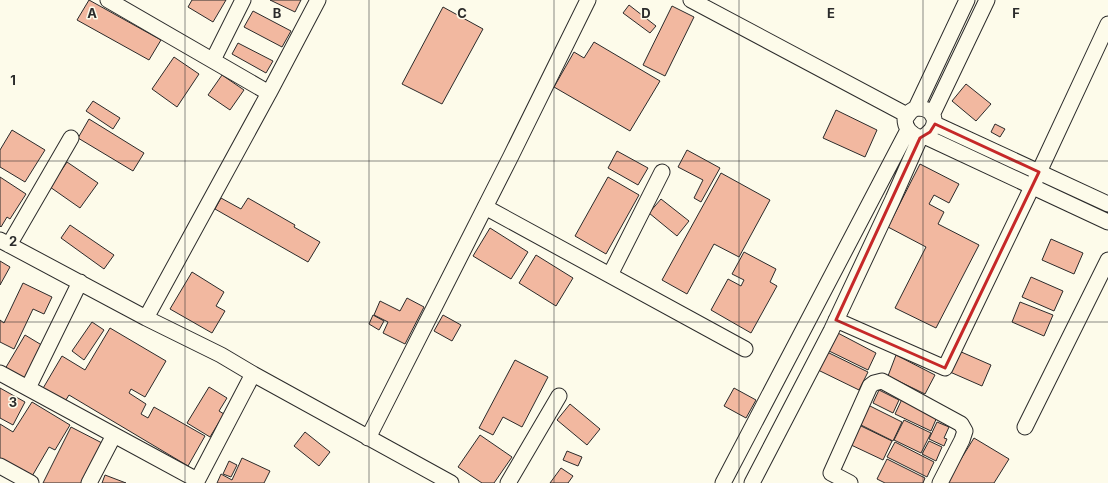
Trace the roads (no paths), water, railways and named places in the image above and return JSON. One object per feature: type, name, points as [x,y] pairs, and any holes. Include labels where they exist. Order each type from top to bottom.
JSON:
[{"type":"street","points":[[108,0],[270,93]]},
{"type":"street","points":[[213,60],[243,0]]},
{"type":"street","points":[[146,318],[270,93],[318,0]]},
{"type":"street","points":[[368,438],[588,0]]},
{"type":"street","points":[[691,0],[910,117],[914,135],[922,137],[1032,186],[1108,222]]},
{"type":"street","points":[[723,483],[910,117],[966,0]]},
{"type":"street","points":[[752,483],[836,320],[922,137],[933,128],[934,120],[987,0]]},
{"type":"street","points":[[836,320],[945,368],[1108,24]]},
{"type":"street","points":[[910,117],[927,109],[934,120],[1108,204]]},
{"type":"street","points":[[70,138],[5,242],[146,318],[221,355],[451,483]]},
{"type":"street","points":[[610,275],[662,172]]},
{"type":"street","points":[[485,207],[745,349]]},
{"type":"street","points":[[1025,427],[1108,260]]},
{"type":"street","points":[[28,388],[80,282]]},
{"type":"street","points":[[0,373],[197,481],[253,374]]},
{"type":"street","points":[[850,483],[828,478],[870,386],[874,383],[882,381],[961,424],[965,431],[940,483]]},
{"type":"street","points":[[508,483],[559,396]]},
{"type":"street","points":[[89,483],[114,435]]},
{"type":"street","points":[[0,466],[31,483]]}]
